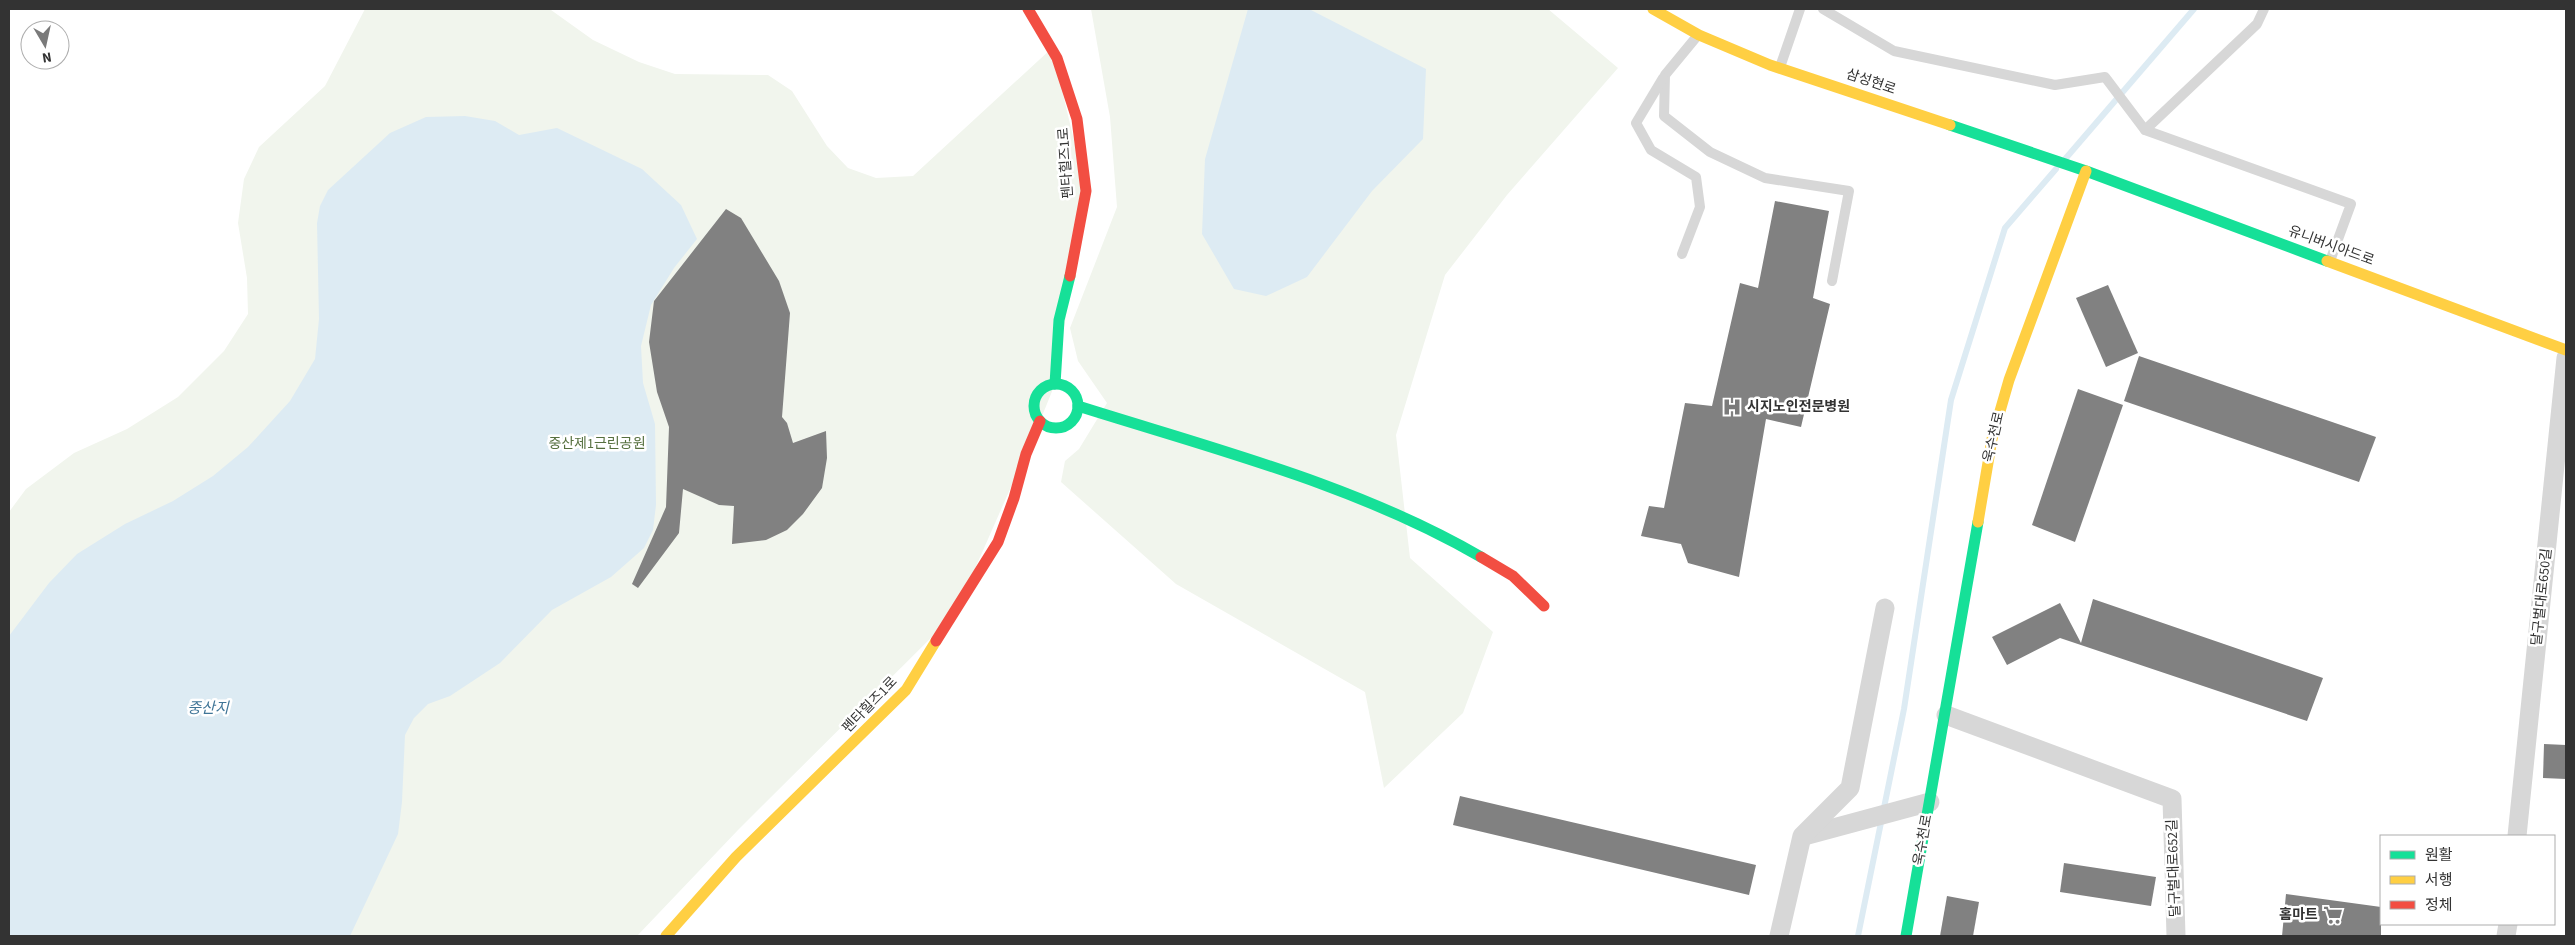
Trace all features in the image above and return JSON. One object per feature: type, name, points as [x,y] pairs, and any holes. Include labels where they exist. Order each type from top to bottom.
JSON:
[{"type":"main road","name":"펜타힐즈1로","points":[[1028,9],[1057,58],[1077,119],[1086,191],[1076,256],[1059,320],[1055,384]]},
{"type":"main road","name":"삼성현로","points":[[1653,9],[1699,35],[1780,68],[2086,171]]},
{"type":"main road","name":"유니버시아드로","points":[[2086,171],[2566,350]]},
{"type":"main road","name":"욱수천로","points":[[1906,936],[1946,715],[1992,439],[2009,380],[2086,171]]},
{"type":"main road","points":[[1055,384],[1062,384],[1073,392],[1078,406],[1073,420],[1068,424],[1054,427],[1040,421],[1034,408],[1037,394],[1048,385],[1055,384]]},
{"type":"main road","points":[[1078,406],[1299,476],[1438,533],[1513,576],[1544,606]]},
{"type":"main road","name":"펜타힐즈1로","points":[[666,936],[736,857],[906,690],[998,542],[1014,498],[1026,454],[1040,421]]},
{"type":"street","name":"달구벌대로650길","points":[[2517,835],[2566,358]]},
{"type":"street","points":[[1778,936],[1802,836],[1850,788],[1885,608]]},
{"type":"street","name":"달구벌대로652길","points":[[1946,715],[2172,799],[2176,936]]},
{"type":"street","points":[[1802,836],[1930,802]]},
{"type":"lane","points":[[1780,68],[1800,9]]},
{"type":"lane","points":[[1823,9],[1894,51],[2054,84],[2105,76],[2145,130],[2352,204],[2329,262]]},
{"type":"lane","points":[[2145,130],[2257,24],[2264,9]]},
{"type":"lane","points":[[1682,254],[1700,207],[1696,176],[1651,150],[1636,123],[1665,75],[1699,35]]},
{"type":"lane","points":[[1665,75],[1664,116],[1710,152],[1765,178],[1849,191],[1832,281]]},
{"type":"green space","name":"중산제1근린공원","points":[[365,9],[545,9],[551,10],[593,40],[639,62],[675,74],[768,75],[792,91],[827,146],[848,168],[876,178],[913,176],[1052,48],[1086,191],[1055,384],[955,614],[738,830],[637,936],[9,936],[9,512],[26,489],[74,453],[127,429],[178,397],[224,351],[248,314],[247,278],[238,223],[244,179],[259,147],[325,86]]},
{"type":"green space","points":[[1091,9],[1548,9],[1618,68],[1507,195],[1445,275],[1396,435],[1410,558],[1493,632],[1463,713],[1384,788],[1365,692],[1176,584],[1061,482],[1065,461],[1079,449],[1107,403],[1078,361],[1070,328],[1117,207],[1110,117]]},
{"type":"water","points":[[1248,9],[1309,9],[1426,69],[1423,139],[1372,191],[1307,277],[1266,296],[1234,289],[1202,234],[1205,159]]},
{"type":"water","name":"중산지","points":[[465,116],[495,121],[519,135],[557,128],[642,169],[681,205],[697,239],[674,268],[651,305],[641,346],[643,383],[655,424],[656,505],[653,530],[644,548],[611,577],[552,610],[500,663],[450,696],[428,704],[414,718],[405,735],[402,802],[398,834],[350,936],[9,936],[9,636],[49,583],[77,554],[125,524],[173,501],[213,476],[248,447],[290,401],[315,359],[319,319],[317,223],[320,206],[328,190],[390,133],[426,117]]},
{"type":"building","name":"시지노인전문병원","points":[[1775,201],[1829,211],[1813,298],[1830,304],[1801,427],[1766,419],[1739,577],[1688,563],[1681,544],[1641,536],[1649,506],[1664,508],[1685,403],[1712,406],[1740,283],[1758,288]]},
{"type":"building","points":[[726,209],[741,218],[779,281],[790,313],[782,417],[787,423],[793,443],[826,431],[827,458],[822,488],[803,514],[787,530],[766,540],[732,544],[734,506],[719,505],[683,489],[679,533],[638,588],[632,584],[666,507],[669,427],[657,392],[649,342],[654,301]]},
{"type":"building","points":[[2108,285],[2138,353],[2106,367],[2076,298]]},
{"type":"building","points":[[2139,356],[2376,437],[2359,482],[2124,401]]},
{"type":"building","points":[[2078,389],[2123,405],[2075,542],[2032,525]]},
{"type":"building","points":[[2093,599],[2323,678],[2307,721],[2060,638],[2007,665],[1992,637],[2060,603],[2081,643]]},
{"type":"building","points":[[2544,744],[2566,745],[2566,779],[2543,778]]},
{"type":"building","points":[[1460,796],[1756,865],[1749,895],[1453,825]]},
{"type":"building","points":[[2064,863],[2156,877],[2151,906],[2060,892]]},
{"type":"building","name":"홈마트","points":[[2286,894],[2380,907],[2381,936],[2282,936]]},
{"type":"building","points":[[1947,896],[1979,902],[1973,936],[1940,936]]},
{"type":"waterway","points":[[2066,158],[2194,9]]},
{"type":"waterway","points":[[1858,936],[1904,709],[1951,400],[2005,228],[2056,169]]},
{"type":"traffic: fast","points":[[1950,125],[2086,171],[2327,261]]},
{"type":"traffic: fast","points":[[1055,384],[1059,320],[1070,276]]},
{"type":"traffic: fast","points":[[1056,384],[1068,388],[1074,394],[1078,406],[1074,418],[1068,424],[1056,428],[1044,424],[1038,418],[1034,406],[1038,394],[1044,388],[1056,384]]},
{"type":"traffic: fast","points":[[1078,406],[1233,454],[1335,489],[1385,509],[1481,557]]},
{"type":"traffic: fast","points":[[1906,936],[1978,522]]},
{"type":"traffic: slow","points":[[1653,9],[1699,35],[1770,65],[1950,125]]},
{"type":"traffic: slow","points":[[1978,522],[1992,439],[2009,380],[2086,171]]},
{"type":"traffic: slow","points":[[2327,261],[2566,350]]},
{"type":"traffic: slow","points":[[666,936],[736,857],[906,690],[936,641]]},
{"type":"traffic: jam","points":[[1028,9],[1057,58],[1077,119],[1086,191],[1070,276]]},
{"type":"traffic: jam","points":[[936,641],[998,542],[1014,498],[1026,454],[1040,421]]},
{"type":"traffic: jam","points":[[1481,557],[1513,576],[1544,606]]},
{"type":"place","name":"시지노인전문병원","points":[[1732,407]]},
{"type":"place","name":"홈마트","points":[[2333,915]]}]
